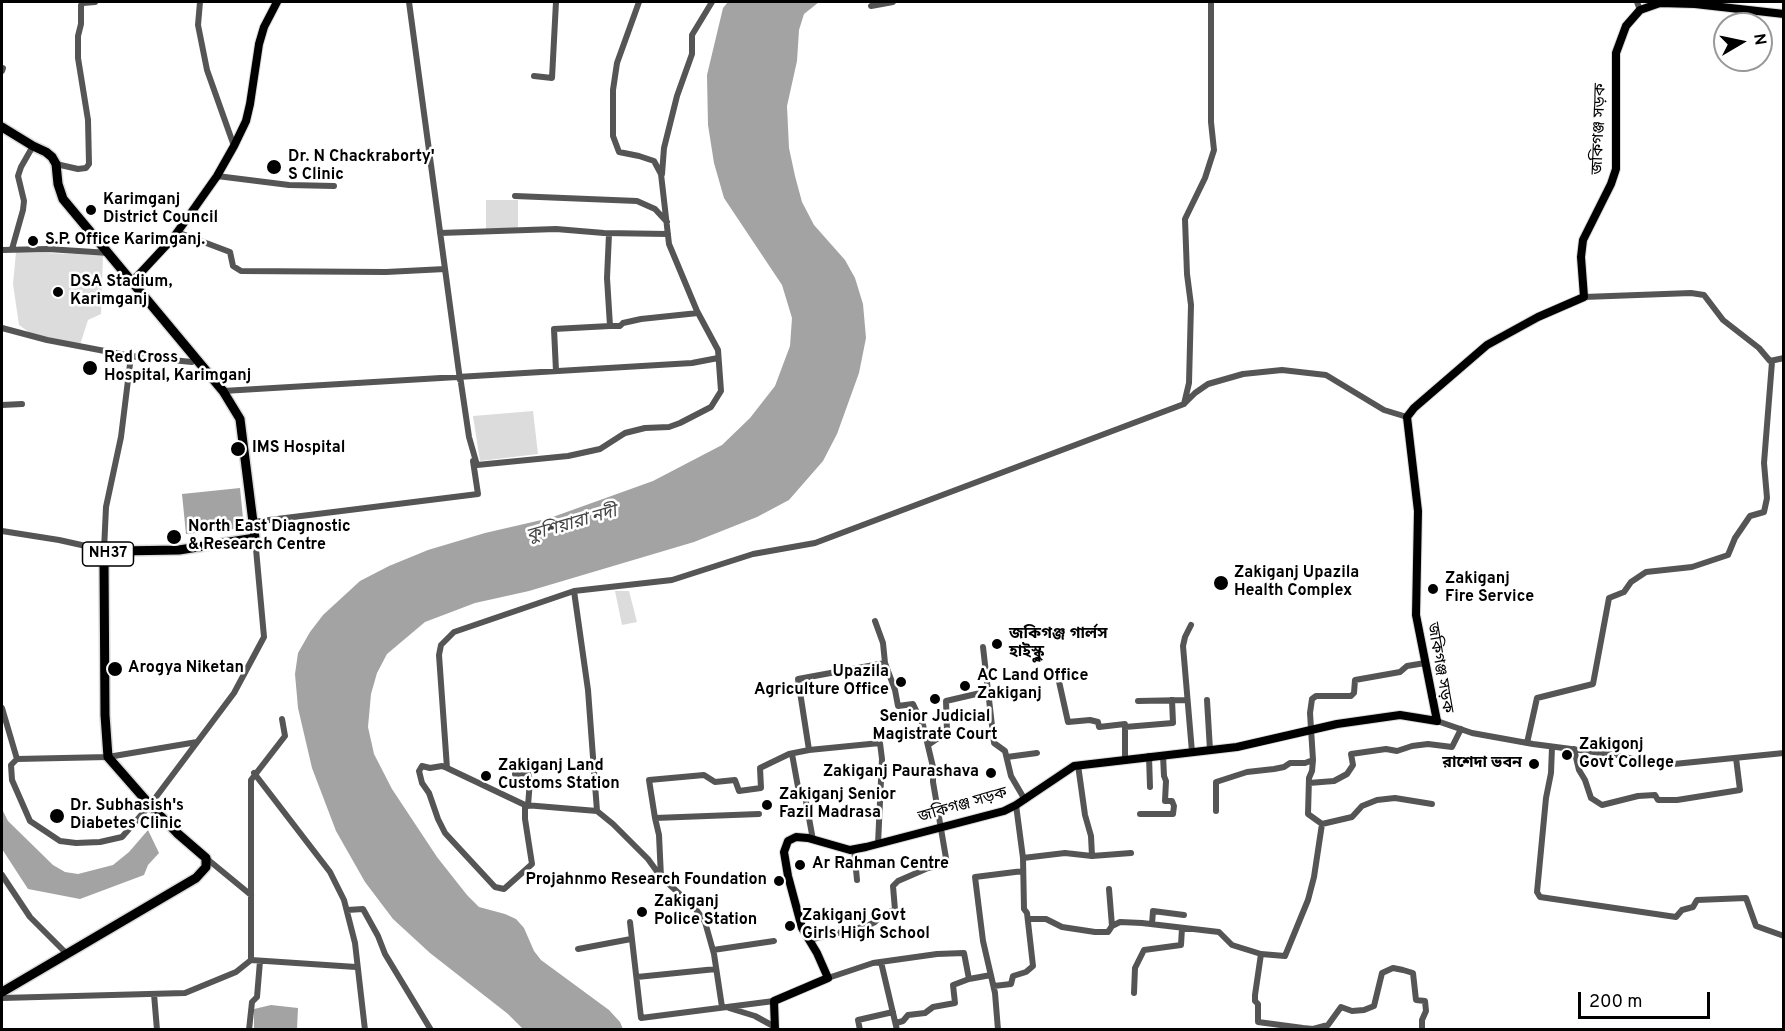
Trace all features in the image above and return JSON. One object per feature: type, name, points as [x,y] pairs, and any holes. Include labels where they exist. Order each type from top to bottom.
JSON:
[{"type":"highway","points":[[2,127],[46,152],[56,164],[58,184],[63,199],[223,391],[240,419],[255,538]]},
{"type":"highway","name":"NH37","points":[[108,757],[105,703],[105,552],[179,550],[255,538]]},
{"type":"highway","points":[[2,992],[196,878],[204,870],[206,858],[177,833],[108,757]]},
{"type":"main road","points":[[133,281],[177,232],[217,176],[234,146],[248,112],[264,27],[277,2]]},
{"type":"main road","points":[[1640,10],[1659,3],[1695,4],[1784,14]]},
{"type":"main road","name":"জকিগঞ্জ সড়ক","points":[[1584,297],[1581,257],[1583,240],[1616,169],[1616,53],[1626,26],[1640,10]]},
{"type":"main road","points":[[1407,417],[1414,408],[1487,345],[1539,317],[1584,297]]},
{"type":"main road","name":"জকিগঞ্জ সড়ক","points":[[828,978],[802,928],[788,876],[784,852],[788,841],[796,837],[850,850],[1004,811],[1016,806],[1078,765],[1237,747],[1337,724],[1400,715],[1437,721],[1416,615],[1418,511],[1407,417]]},
{"type":"main road","points":[[775,1028],[774,1001],[828,978]]},
{"type":"street","points":[[56,164],[78,169],[86,168],[88,164],[88,120],[78,58],[78,36],[81,24],[81,5],[95,2]]},
{"type":"street","points":[[200,2],[198,25],[207,70],[234,146]]},
{"type":"street","points":[[409,2],[460,376],[469,437],[477,465],[582,454],[600,449],[625,433],[645,428],[669,427],[680,423],[711,407],[721,392],[718,350],[698,313],[669,244],[662,174],[664,148],[674,106],[692,54],[692,35],[712,2]]},
{"type":"street","points":[[534,76],[552,78],[556,2]]},
{"type":"street","points":[[639,2],[617,63],[613,90],[613,136],[619,152],[654,161],[662,174]]},
{"type":"street","points":[[871,6],[893,2]]},
{"type":"street","points":[[1184,404],[1189,383],[1191,305],[1187,274],[1185,219],[1205,178],[1214,150],[1211,122],[1211,2]]},
{"type":"street","points":[[1637,2],[1640,10]]},
{"type":"street","points":[[12,249],[24,201],[18,176],[33,146]]},
{"type":"street","points":[[217,176],[289,185],[334,186]]},
{"type":"street","points":[[515,196],[637,201],[655,209],[668,223]]},
{"type":"street","points":[[440,233],[556,229],[609,234],[668,234]]},
{"type":"street","points":[[177,232],[230,252],[233,266],[241,271],[386,272],[445,269]]},
{"type":"street","points":[[609,234],[607,266],[610,327]]},
{"type":"street","points":[[2,250],[110,253]]},
{"type":"street","points":[[1527,743],[1537,698],[1593,684],[1609,598],[1624,592],[1631,582],[1646,572],[1692,567],[1728,555],[1735,538],[1750,516],[1764,512],[1767,498],[1764,463],[1772,362],[1759,348],[1723,320],[1704,295],[1691,293],[1584,297]]},
{"type":"street","points":[[556,371],[554,329],[620,326],[623,322],[629,321],[698,313]]},
{"type":"street","points":[[2,328],[47,340],[131,356],[192,362],[195,359]]},
{"type":"street","points":[[2,531],[105,552],[106,507],[121,437],[131,356]]},
{"type":"street","points":[[223,391],[692,363],[718,358]]},
{"type":"street","points":[[1772,362],[1784,358]]},
{"type":"street","points":[[447,768],[439,655],[441,645],[454,632],[574,591],[672,580],[753,554],[815,543],[1184,404],[1195,393],[1220,380],[1243,374],[1292,371],[1326,375],[1384,410],[1407,417]]},
{"type":"street","points":[[253,522],[478,494],[460,376]]},
{"type":"street","points":[[2,405],[22,404]]},
{"type":"street","points":[[197,742],[108,757],[17,759],[10,765],[12,780],[30,821],[60,841],[100,842],[122,837],[150,805],[234,693],[264,637],[255,538]]},
{"type":"street","points":[[574,591],[588,690],[597,811]]},
{"type":"street","points":[[809,940],[867,926],[883,914],[895,910],[893,886],[898,881],[928,868],[947,864],[923,725],[913,704],[898,706],[885,663],[883,643],[875,621]]},
{"type":"street","points":[[1191,626],[1183,646],[1192,752]]},
{"type":"street","points":[[983,647],[994,743],[1005,751],[1011,776],[1025,800]]},
{"type":"street","points":[[809,750],[798,679],[885,663]]},
{"type":"street","points":[[1322,824],[1308,814],[1309,783],[1313,760],[1312,699],[1316,696],[1338,694],[1351,696],[1354,693],[1355,680],[1400,672],[1407,666],[1425,663]]},
{"type":"street","points":[[1058,676],[1068,722],[1090,720],[1098,722],[1099,727],[1125,724],[1125,759]]},
{"type":"street","points":[[928,745],[947,732],[946,701],[989,691]]},
{"type":"street","points":[[1125,728],[1173,723],[1172,700]]},
{"type":"street","points":[[1138,701],[1186,700]]},
{"type":"street","points":[[1207,700],[1209,750]]},
{"type":"street","points":[[2,708],[17,759]]},
{"type":"street","points":[[251,960],[250,780],[285,736],[282,719]]},
{"type":"street","points":[[1437,721],[1461,729],[1527,743],[1617,755],[1649,763],[1674,764],[1784,753]]},
{"type":"street","points":[[1309,783],[1334,781],[1347,774],[1353,765],[1351,754],[1386,748],[1396,751],[1428,744],[1452,747],[1461,729]]},
{"type":"street","points":[[660,877],[660,843],[649,780],[704,775],[715,782],[735,780],[739,791],[761,788],[760,768],[792,754],[809,750],[880,743],[882,759],[878,844]]},
{"type":"street","points":[[1552,747],[1537,892],[1540,897],[1676,917],[1682,910],[1693,907],[1697,900],[1746,898],[1756,926],[1784,936]]},
{"type":"street","points":[[1574,750],[1579,770],[1591,798],[1602,805],[1638,796],[1655,795],[1658,800],[1677,800],[1740,790],[1736,758]]},
{"type":"street","points":[[1007,757],[1037,753]]},
{"type":"street","points":[[792,754],[798,787],[805,796],[813,840]]},
{"type":"street","points":[[1140,814],[1173,814],[1172,801],[1165,801],[1166,781],[1163,754]]},
{"type":"street","points":[[1149,756],[1150,788]]},
{"type":"street","points":[[1216,811],[1216,782],[1246,772],[1274,769],[1290,763],[1305,763],[1313,760]]},
{"type":"street","points":[[1078,765],[1085,815],[1092,836],[1092,856]]},
{"type":"street","points":[[514,774],[528,772],[530,780],[527,806],[532,864],[504,889],[495,887],[446,833],[438,819],[429,793],[422,783],[419,771],[422,766],[430,768],[442,766],[527,806],[597,811],[648,859],[660,877],[695,908],[705,922],[713,950],[722,1007]]},
{"type":"street","points":[[254,773],[330,872],[344,900],[355,943],[356,967],[366,1029]]},
{"type":"street","points":[[1322,824],[1352,816],[1362,806],[1377,800],[1395,798],[1432,804]]},
{"type":"street","points":[[994,986],[1011,984],[1013,976],[1026,972],[1033,966],[1028,919],[1024,909],[1023,858],[1016,806]]},
{"type":"street","points":[[655,818],[759,814]]},
{"type":"street","points":[[1028,919],[1046,919],[1062,927],[1095,932],[1108,932],[1112,926],[1120,922],[1219,932],[1232,945],[1261,954],[1285,956],[1308,900],[1322,824]]},
{"type":"street","points":[[854,849],[857,880]]},
{"type":"street","points":[[1023,858],[1065,853],[1092,856],[1131,853]]},
{"type":"street","points":[[206,858],[251,895]]},
{"type":"street","points":[[998,1029],[994,986],[983,941],[975,877],[1023,871]]},
{"type":"street","points":[[2,875],[30,917],[66,953]]},
{"type":"street","points":[[1109,889],[1112,926]]},
{"type":"street","points":[[347,910],[363,909],[385,954],[431,1029]]},
{"type":"street","points":[[1152,924],[1153,911],[1184,915]]},
{"type":"street","points":[[630,922],[640,1018],[774,1001]]},
{"type":"street","points":[[1134,993],[1135,968],[1144,950],[1181,945],[1182,928]]},
{"type":"street","points":[[578,949],[631,939]]},
{"type":"street","points":[[713,950],[774,941]]},
{"type":"street","points":[[828,978],[848,970],[881,962],[937,954],[964,953],[969,979]]},
{"type":"street","points":[[1261,954],[1255,995],[1255,1001],[1258,1004],[1258,1022],[1313,1029],[1328,1025],[1341,1007],[1352,1011],[1374,1006],[1382,974],[1393,968],[1413,974],[1416,1000],[1425,1001],[1426,1011],[1422,1020],[1422,1029]]},
{"type":"street","points":[[2,998],[171,994],[193,991],[236,972],[251,960],[356,967]]},
{"type":"street","points":[[249,1029],[252,1002],[257,997],[260,961]]},
{"type":"street","points":[[881,962],[896,1026],[908,1015],[925,1013],[933,1007],[955,1003],[953,985],[969,979],[992,975]]},
{"type":"street","points":[[637,978],[716,969]]},
{"type":"street","points":[[154,994],[158,1029]]},
{"type":"street","points":[[722,1007],[743,1011],[775,1028]]},
{"type":"street","points":[[860,1029],[858,1020],[893,1012]]},
{"type":"shaded area","points":[[486,200],[518,200],[518,228],[486,229]]},
{"type":"shaded area","name":"DSA Stadium, Karimganj","points":[[16,252],[103,255],[101,314],[88,320],[80,345],[30,333],[19,325],[13,284]]},
{"type":"shaded area","points":[[533,411],[538,454],[480,461],[473,416]]},
{"type":"shaded area","points":[[615,591],[629,591],[637,622],[622,625]]},
{"type":"water","name":"কুশিয়ারা নদী","points":[[728,2],[819,2],[804,14],[799,30],[797,61],[787,106],[789,148],[802,202],[814,225],[845,260],[855,278],[863,304],[866,338],[859,373],[837,434],[823,461],[789,500],[757,517],[694,542],[529,591],[475,603],[425,622],[387,654],[377,673],[371,694],[368,727],[374,754],[392,789],[437,857],[479,907],[516,919],[524,928],[534,951],[541,960],[609,1010],[623,1029],[523,1029],[508,1014],[430,953],[393,919],[365,882],[336,831],[312,768],[298,708],[295,674],[298,653],[323,615],[360,581],[428,550],[485,533],[550,518],[653,481],[722,445],[750,418],[775,386],[790,346],[792,318],[782,285],[724,198],[714,163],[708,125],[707,75],[723,8]]},
{"type":"water","points":[[240,488],[244,528],[186,534],[182,494]]},
{"type":"water","points":[[2,809],[8,821],[53,865],[65,872],[78,874],[113,865],[129,852],[148,830],[159,853],[148,865],[144,875],[80,899],[28,889],[2,849]]},
{"type":"water","points":[[271,1005],[298,1008],[297,1029],[254,1029],[254,1009]]},
{"type":"place","name":"Dr. N Chackraborty' S Clinic","points":[[274,167]]},
{"type":"place","name":"Karimganj District Council","points":[[91,210]]},
{"type":"place","name":"S.P. Office Karimganj.","points":[[33,241]]},
{"type":"place","name":"DSA Stadium, Karimganj","points":[[58,292]]},
{"type":"place","name":"Red Cross Hospital, Karimganj","points":[[90,368]]},
{"type":"place","name":"IMS Hospital","points":[[238,449]]},
{"type":"place","name":"North East Diagnostic & Research Centre","points":[[174,537]]},
{"type":"place","name":"Zakiganj Upazila Health Complex","points":[[1221,583]]},
{"type":"place","name":"Zakiganj Fire Service","points":[[1433,589]]},
{"type":"place","name":"জকিগঞ্জ গার্লস হাইস্কুল","points":[[997,644]]},
{"type":"place","name":"Arogya Niketan","points":[[115,669]]},
{"type":"place","name":"Upazila Agriculture Office","points":[[901,682]]},
{"type":"place","name":"AC Land Office Zakiganj","points":[[965,686]]},
{"type":"place","name":"Senior Judicial Magistrate Court","points":[[935,699]]},
{"type":"place","name":"Zakigonj Govt College","points":[[1567,755]]},
{"type":"place","name":"রাশেদা ভবন","points":[[1534,764]]},
{"type":"place","name":"Zakiganj Paurashava","points":[[991,773]]},
{"type":"place","name":"Zakiganj Land Customs Station","points":[[486,776]]},
{"type":"place","name":"Zakiganj Senior Fazil Madrasa","points":[[767,805]]},
{"type":"place","name":"Dr. Subhasish's Diabetes Clinic","points":[[57,816]]},
{"type":"place","name":"Ar Rahman Centre","points":[[800,865]]},
{"type":"place","name":"Projahnmo Research Foundation","points":[[779,881]]},
{"type":"place","name":"Zakiganj Police Station","points":[[642,912]]},
{"type":"place","name":"Zakiganj Govt Girls High School","points":[[790,926]]}]
